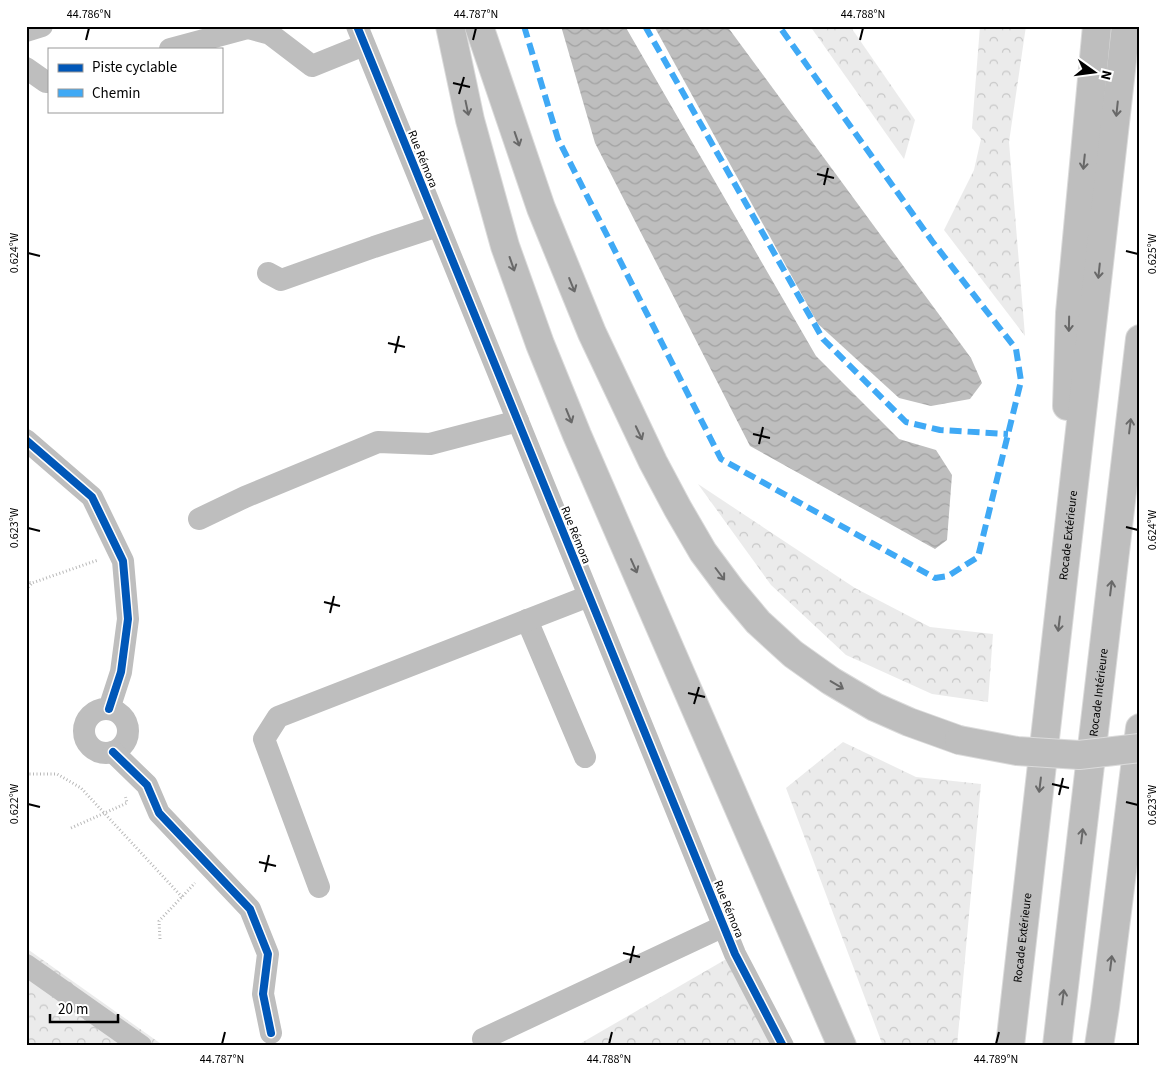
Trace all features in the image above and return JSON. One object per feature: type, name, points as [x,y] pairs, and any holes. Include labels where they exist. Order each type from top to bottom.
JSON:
[{"type":"highway","points":[[450,26],[470,120],[505,246],[540,344],[577,435],[842,1046]]},
{"type":"highway","points":[[479,26],[541,208],[592,333],[653,462],[678,509],[704,552],[732,591],[758,622],[793,654],[831,681],[875,707],[909,722],[959,740],[1017,751],[1079,755],[1140,748]]},
{"type":"highway","points":[[1063,586],[1070,313],[1097,26]]},
{"type":"highway","name":"Rocade Extérieure","points":[[1010,1046],[1126,26]]},
{"type":"highway","name":"Rocade Intérieure","points":[[1057,1046],[1140,339]]},
{"type":"highway","points":[[1099,1046],[1108,988],[1140,728]]},
{"type":"street","points":[[26,31],[42,26]]},
{"type":"street","points":[[174,48],[248,28],[270,34],[312,66],[358,31]]},
{"type":"street","name":"Rue Rémora","points":[[358,31],[735,954],[783,1046]]},
{"type":"street","points":[[26,68],[48,82]]},
{"type":"street","points":[[268,273],[281,280],[438,226]]},
{"type":"street","points":[[199,519],[245,497],[378,442],[430,444],[518,421]]},
{"type":"street","points":[[26,440],[92,497],[124,561],[128,619],[120,672],[109,709]]},
{"type":"street","points":[[319,887],[264,739],[278,717],[589,596]]},
{"type":"street","points":[[527,620],[585,757]]},
{"type":"street","points":[[109,709],[115,711],[122,716],[126,724],[128,732],[125,741],[120,748],[112,752],[96,751],[89,746],[85,738],[86,721],[99,710],[109,709]]},
{"type":"street","points":[[112,752],[147,785],[159,813],[250,909],[268,954],[263,994],[271,1033]]},
{"type":"street","points":[[483,1039],[724,926]]},
{"type":"street","points":[[26,965],[141,1046]]},
{"type":"path","points":[[26,582],[32,583],[120,552]]},
{"type":"path","points":[[26,590],[32,583]]},
{"type":"path","points":[[71,828],[127,803],[122,785],[131,770]]},
{"type":"path","points":[[26,774],[57,774],[81,788],[182,897]]},
{"type":"path","points":[[160,939],[159,921],[210,867]]},
{"type":"green space","points":[[810,26],[850,26],[915,120],[904,159]]},
{"type":"green space","points":[[980,26],[1026,26],[1009,142],[1025,336],[944,230],[974,170],[981,139],[972,128]]},
{"type":"green space","points":[[698,484],[855,588],[930,627],[993,634],[988,702],[932,694],[846,655],[771,585]]},
{"type":"green space","points":[[843,742],[916,777],[981,784],[957,1046],[883,1046],[786,788]]},
{"type":"green space","points":[[26,948],[164,1046],[26,1046]]},
{"type":"green space","points":[[735,954],[770,1046],[576,1046]]},
{"type":"water","points":[[561,26],[625,26],[816,356],[899,439],[936,450],[952,475],[947,540],[935,549],[750,446],[595,143]]},
{"type":"water","points":[[654,26],[727,26],[971,358],[982,383],[970,399],[931,406],[899,398],[818,324]]},
{"type":"marked path","points":[[524,26],[558,139],[721,459],[935,578],[948,576],[978,557],[1021,381],[1016,349],[932,241],[779,26]]},
{"type":"marked path","points":[[645,26],[823,339],[906,422],[940,430],[1008,434]]},
{"type":"cycle path","points":[[357,26],[735,954],[783,1046]]},
{"type":"cycle path","points":[[26,440],[92,497],[123,561],[128,619],[121,672],[109,709]]},
{"type":"cycle path","points":[[113,752],[147,785],[159,813],[250,909],[268,954],[263,994],[271,1033]]}]
